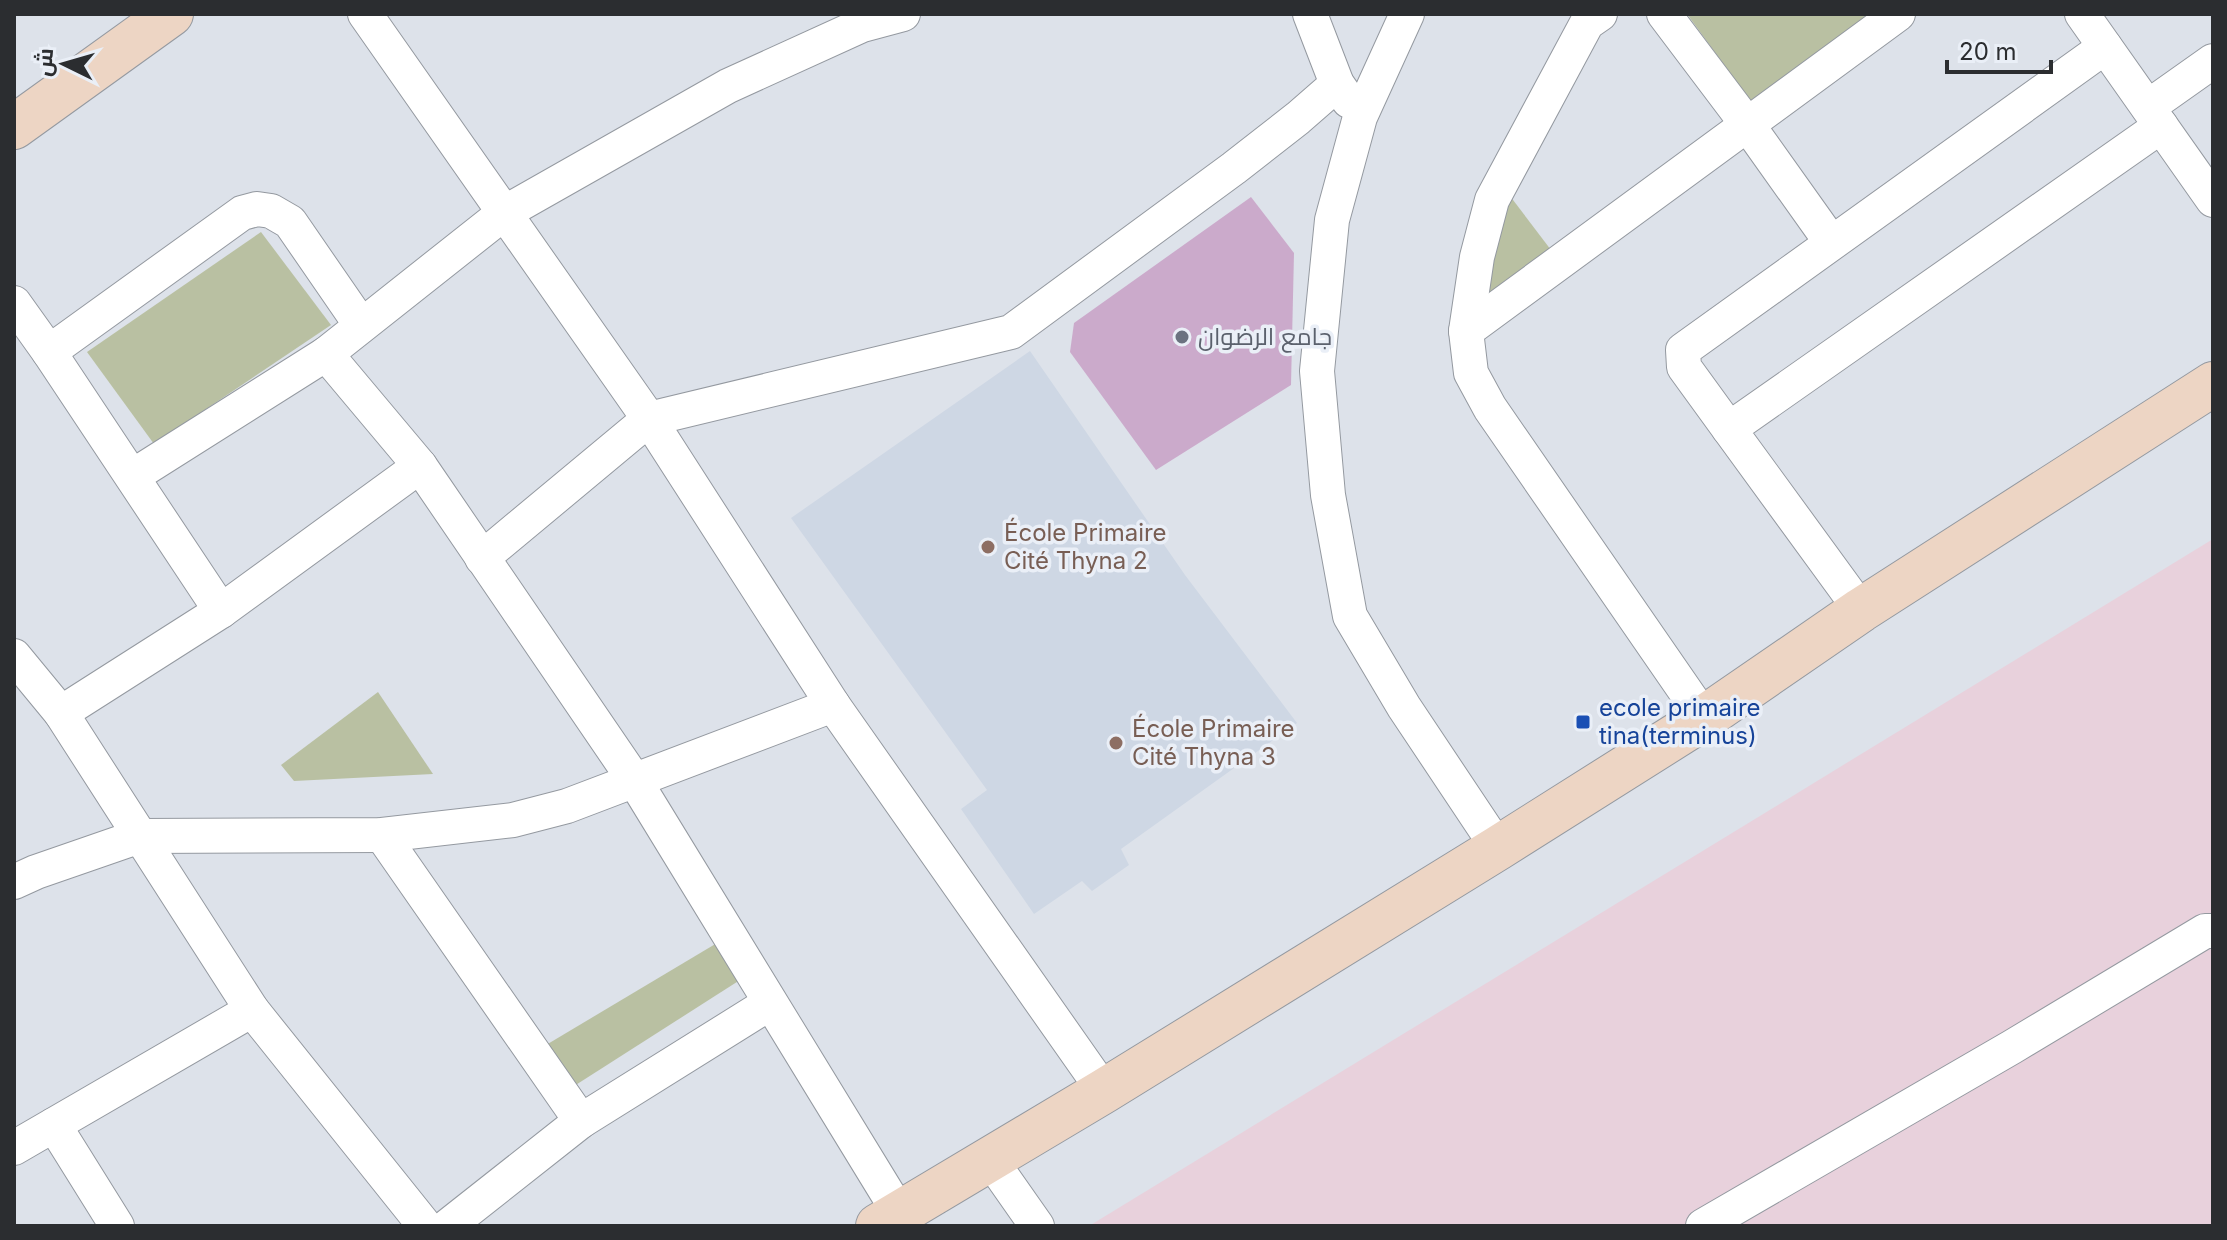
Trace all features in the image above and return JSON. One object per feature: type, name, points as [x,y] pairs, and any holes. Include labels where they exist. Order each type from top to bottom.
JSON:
[{"type":"street","points":[[14,127],[171,14]]},
{"type":"street","points":[[365,14],[649,419],[833,705],[1104,1091]]},
{"type":"street","points":[[133,476],[326,354],[504,213],[728,86],[862,25],[903,14]]},
{"type":"street","points":[[1310,14],[1337,84],[1360,117]]},
{"type":"street","points":[[1600,14],[1587,23],[1492,200],[1477,257],[1466,331],[1471,373],[1490,408],[1704,718]]},
{"type":"street","points":[[1664,14],[1831,242]]},
{"type":"street","points":[[1466,331],[1898,14]]},
{"type":"street","points":[[2082,14],[2213,200]]},
{"type":"street","points":[[1405,15],[1360,117],[1332,220],[1317,371],[1328,495],[1350,616],[1404,707],[1498,848]]},
{"type":"street","points":[[1861,610],[1684,367],[1683,350],[2105,47]]},
{"type":"street","points":[[1729,429],[2154,117],[2213,61]]},
{"type":"street","points":[[482,558],[649,419],[1011,332],[1234,168],[1337,84]]},
{"type":"street","points":[[49,352],[242,213],[257,209],[271,211],[290,222],[361,325]]},
{"type":"street","points":[[14,303],[221,611]]},
{"type":"street","points":[[326,354],[420,466],[635,781],[770,1003],[889,1220],[1104,1091],[1704,718],[1861,610],[2213,384]]},
{"type":"street","points":[[61,713],[221,611],[420,466]]},
{"type":"street","points":[[14,656],[61,713],[252,1010],[425,1226]]},
{"type":"street","points":[[14,882],[140,836],[382,835],[513,820],[567,806],[833,705]]},
{"type":"street","points":[[382,835],[581,1121]]},
{"type":"street","points":[[1703,1226],[2205,931],[2213,931]]},
{"type":"street","points":[[448,1226],[581,1121],[770,1003]]},
{"type":"street","points":[[14,1148],[252,1010]]},
{"type":"street","points":[[54,1125],[117,1226]]},
{"type":"street","points":[[990,1159],[1037,1226]]},
{"type":"shaded area","points":[[1030,351],[1185,575],[1297,723],[1121,849],[1129,865],[1092,891],[1082,881],[1034,914],[961,809],[987,790],[791,518]]},
{"type":"shaded area","points":[[2213,539],[2213,1226],[1089,1226]]},
{"type":"green space","points":[[1687,14],[1877,14],[1751,102]]},
{"type":"green space","points":[[1510,196],[1551,250],[1489,296],[1486,290]]},
{"type":"green space","points":[[261,232],[331,325],[154,444],[87,352]]},
{"type":"green space","points":[[378,692],[433,774],[294,781],[281,765]]},
{"type":"green space","points":[[717,943],[740,980],[571,1088],[541,1048]]},
{"type":"building","name":"جامع الرضوان","points":[[1251,197],[1294,253],[1291,385],[1156,470],[1070,352],[1074,323]]},
{"type":"place","name":"جامع الرضوان","points":[[1182,337]]},
{"type":"place","name":"École Primaire Cité Thyna 2","points":[[988,547]]},
{"type":"place","name":"ecole primaire tina(terminus)","points":[[1583,722]]},
{"type":"place","name":"École Primaire Cité Thyna 3","points":[[1116,743]]}]
